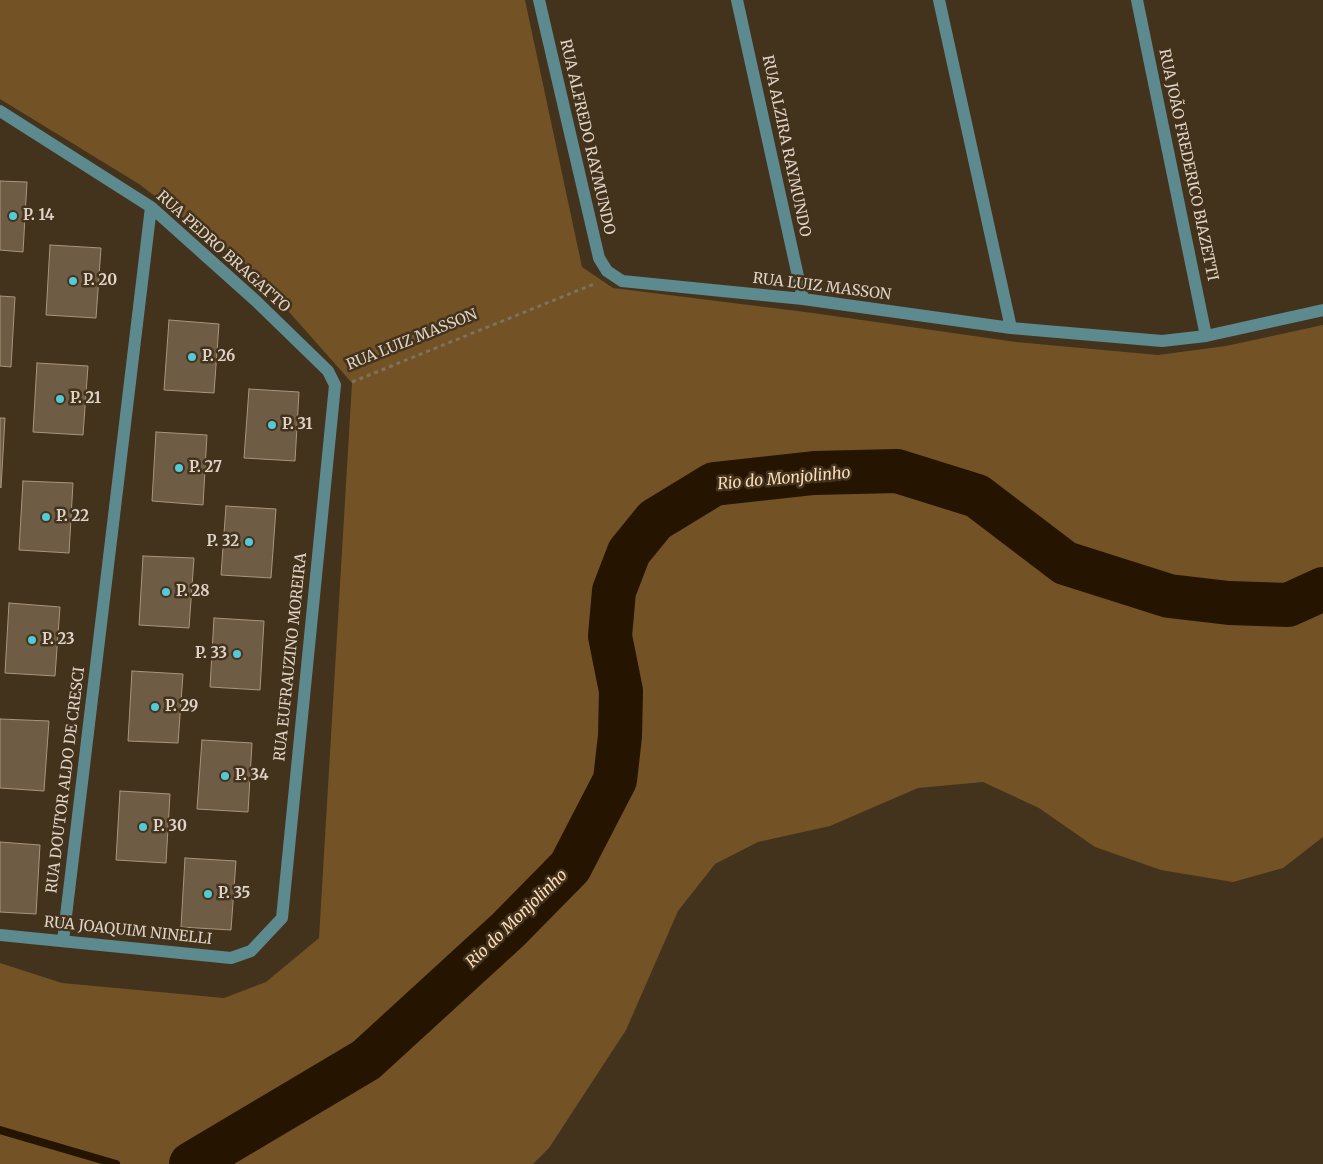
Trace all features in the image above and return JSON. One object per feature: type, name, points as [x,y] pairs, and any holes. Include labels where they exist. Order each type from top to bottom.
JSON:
[{"type":"street","name":"RUA ALFREDO RAYMUNDO","points":[[539,0],[599,258],[613,276]]},
{"type":"street","name":"RUA ALZIRA RAYMUNDO","points":[[737,0],[803,299]]},
{"type":"street","points":[[939,0],[1011,328]]},
{"type":"street","name":"RUA JOÃO FREDERICO BIAZETTI","points":[[1137,0],[1206,336]]},
{"type":"street","name":"RUA PEDRO BRAGATTO","points":[[0,111],[151,207],[256,301],[328,371],[335,385]]},
{"type":"street","name":"RUA DOUTOR ALDO DE CRESCI","points":[[64,940],[151,207]]},
{"type":"street","name":"RUA LUIZ MASSON","points":[[613,276],[622,281],[803,299],[1011,328],[1162,341],[1206,336],[1323,310]]},
{"type":"street","name":"RUA EUFRAUZINO MOREIRA","points":[[251,950],[282,918],[335,385]]},
{"type":"street","name":"RUA JOAQUIM NINELLI","points":[[0,935],[231,958],[251,950]]},
{"type":"path","name":"RUA LUIZ MASSON","points":[[335,385],[352,382],[613,276]]},
{"type":"shaded area","points":[[0,0],[525,0],[582,267],[613,288],[813,313],[1016,342],[1158,355],[1226,346],[1323,325],[1323,837],[1283,868],[1233,882],[1161,870],[1095,847],[1039,808],[983,782],[918,788],[830,826],[758,842],[715,864],[678,911],[626,1030],[549,1148],[533,1164],[0,1164],[0,963],[62,983],[224,998],[266,982],[319,938],[352,383],[251,269],[139,184],[0,99]]},
{"type":"building","name":"P. 14","points":[[0,181],[27,182],[23,252],[0,250]]},
{"type":"building","name":"P. 20","points":[[50,245],[101,248],[96,318],[46,315]]},
{"type":"building","points":[[0,296],[15,297],[11,367],[0,366]]},
{"type":"building","name":"P. 26","points":[[169,320],[219,324],[214,393],[164,390]]},
{"type":"building","name":"P. 21","points":[[37,363],[88,366],[83,435],[33,432]]},
{"type":"building","name":"P. 31","points":[[249,389],[299,392],[295,461],[244,458]]},
{"type":"building","points":[[0,418],[5,418],[1,488],[0,487]]},
{"type":"building","name":"P. 27","points":[[156,432],[207,435],[203,505],[152,501]]},
{"type":"building","name":"P. 22","points":[[23,481],[73,483],[69,553],[19,550]]},
{"type":"building","name":"P. 32","points":[[226,506],[276,509],[271,578],[221,575]]},
{"type":"building","name":"P. 28","points":[[143,556],[194,558],[189,628],[139,625]]},
{"type":"building","name":"P. 23","points":[[9,603],[60,607],[55,676],[5,673]]},
{"type":"building","name":"P. 33","points":[[214,618],[264,621],[260,690],[210,687]]},
{"type":"building","name":"P. 29","points":[[132,671],[183,674],[178,743],[128,741]]},
{"type":"building","points":[[0,719],[49,721],[44,791],[0,788]]},
{"type":"building","name":"P. 34","points":[[202,740],[252,743],[248,812],[197,809]]},
{"type":"building","name":"P. 30","points":[[120,791],[170,794],[166,863],[116,860]]},
{"type":"building","points":[[0,842],[40,845],[36,914],[0,912]]},
{"type":"building","name":"P. 35","points":[[185,858],[236,861],[231,930],[181,927]]},
{"type":"waterway","name":"Rio do Monjolinho","points":[[191,1164],[366,1060],[508,930],[570,867],[615,780],[620,736],[621,691],[610,636],[614,591],[629,552],[655,520],[714,484],[814,473],[897,471],[977,496],[1065,563],[1169,596],[1229,603],[1288,605],[1323,589]]},
{"type":"waterway","points":[[0,1130],[116,1164]]},
{"type":"place","name":"P. 14","points":[[13,216]]},
{"type":"place","name":"P. 20","points":[[73,281]]},
{"type":"place","name":"P. 26","points":[[192,357]]},
{"type":"place","name":"P. 21","points":[[60,399]]},
{"type":"place","name":"P. 31","points":[[272,425]]},
{"type":"place","name":"P. 27","points":[[179,468]]},
{"type":"place","name":"P. 22","points":[[46,517]]},
{"type":"place","name":"P. 32","points":[[249,542]]},
{"type":"place","name":"P. 28","points":[[166,592]]},
{"type":"place","name":"P. 23","points":[[32,640]]},
{"type":"place","name":"P. 33","points":[[237,654]]},
{"type":"place","name":"P. 29","points":[[155,707]]},
{"type":"place","name":"P. 34","points":[[225,776]]},
{"type":"place","name":"P. 30","points":[[143,827]]},
{"type":"place","name":"P. 35","points":[[208,894]]}]
